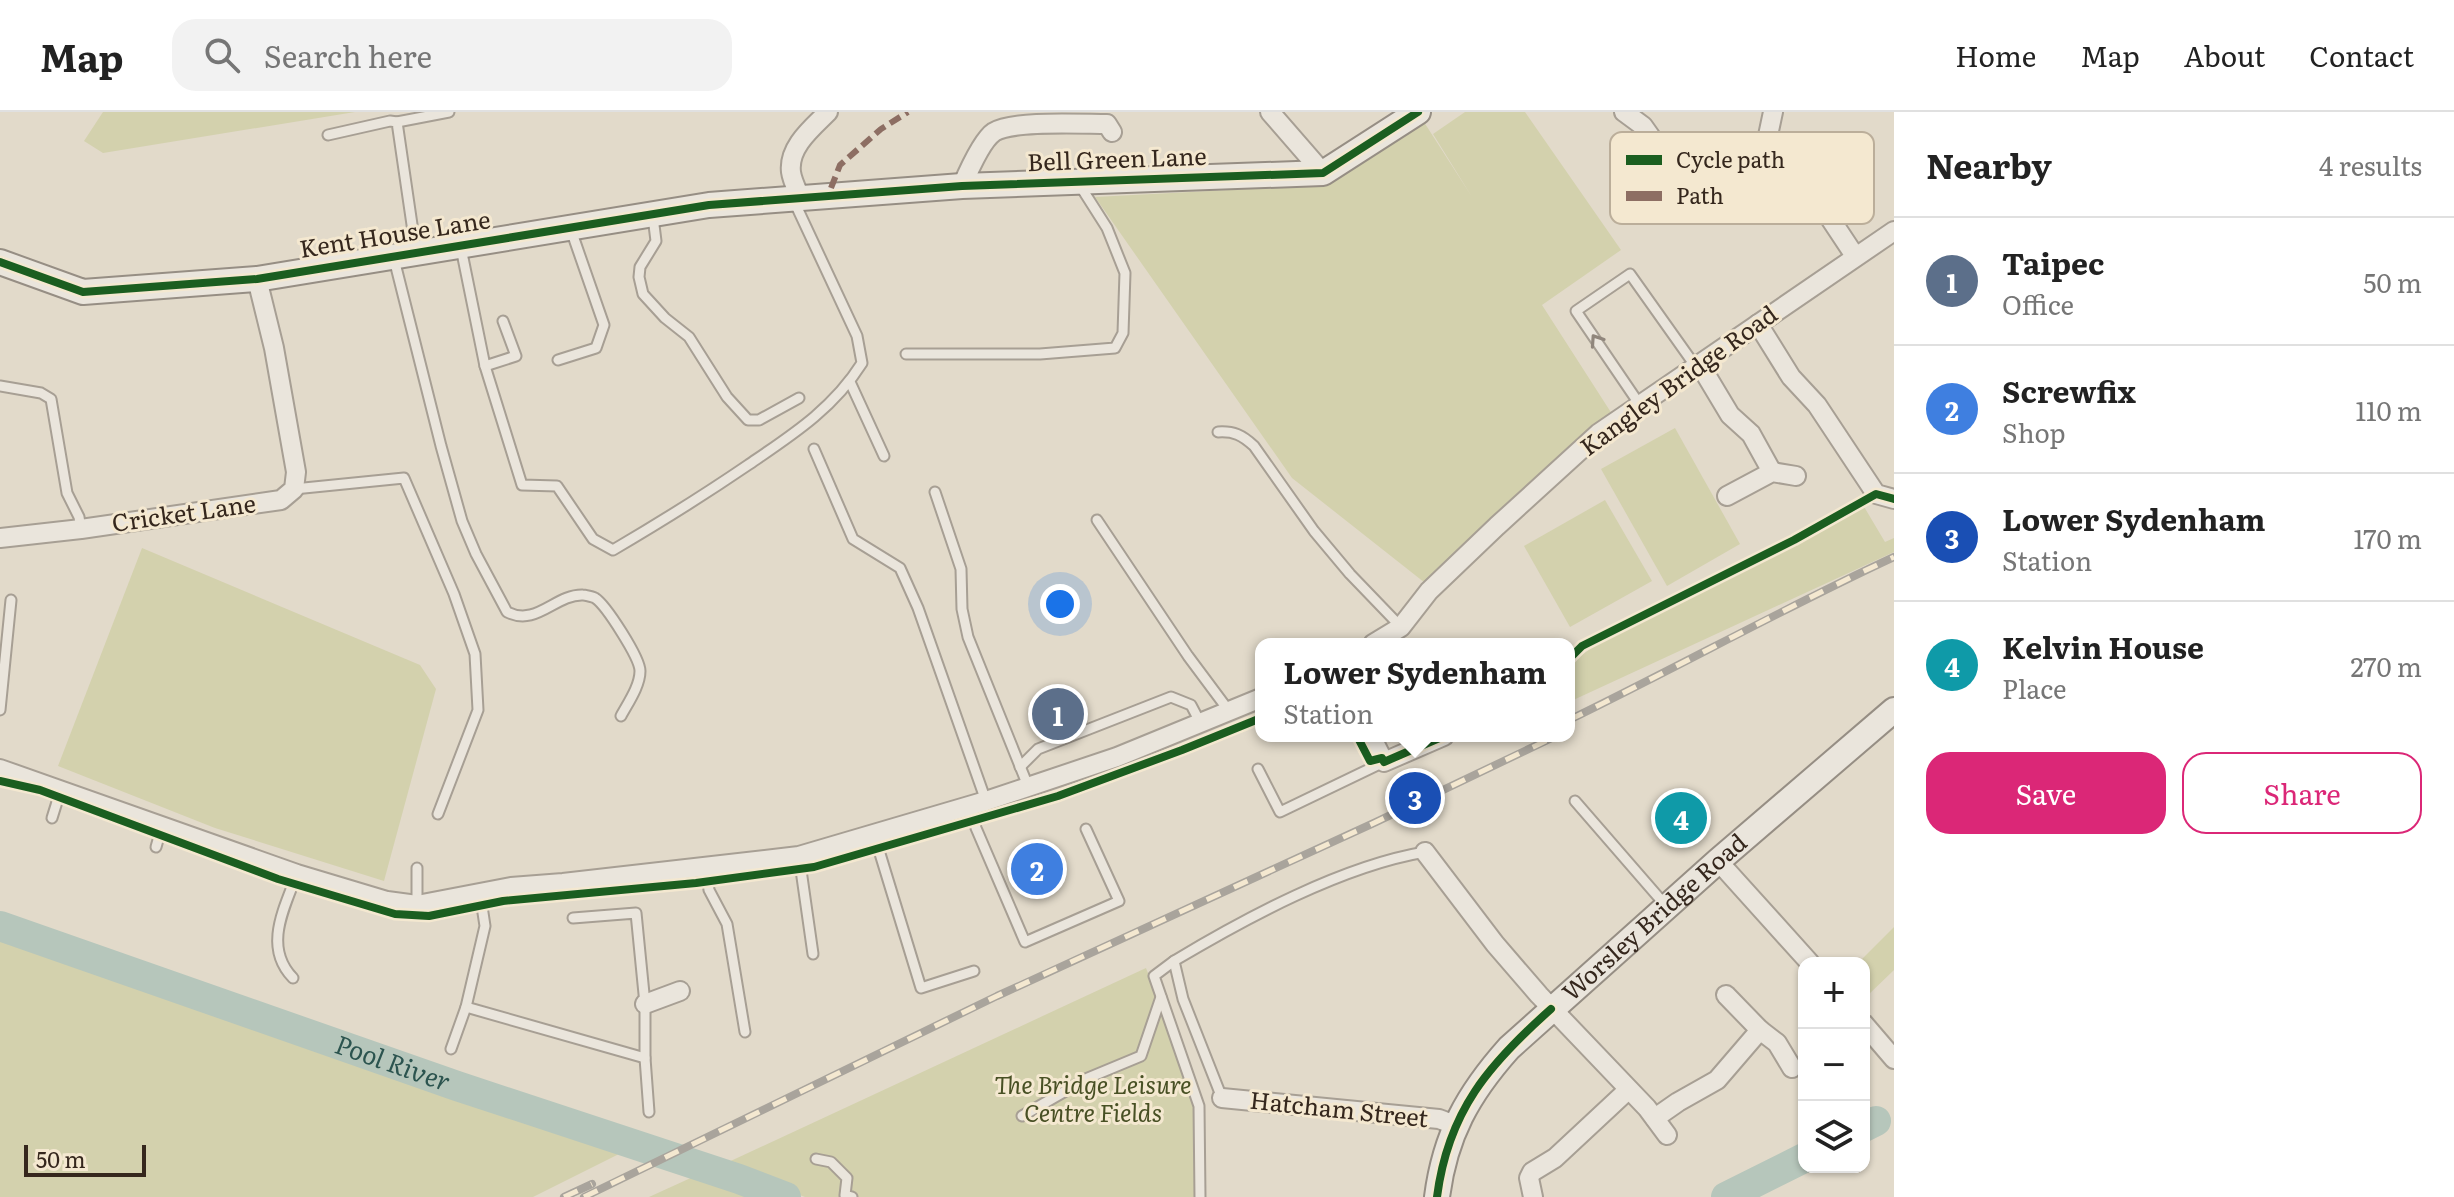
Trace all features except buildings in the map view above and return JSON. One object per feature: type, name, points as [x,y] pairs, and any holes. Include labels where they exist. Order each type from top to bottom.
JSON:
[{"type":"street","points":[[797,198],[791,172],[793,154],[803,137],[828,112]]},
{"type":"street","points":[[1270,112],[1323,173],[1418,112]]},
{"type":"street","points":[[1624,112],[1647,132]]},
{"type":"street","points":[[1769,132],[1773,112]]},
{"type":"street","points":[[962,186],[993,133],[1013,126],[1075,124],[1107,124],[1112,132]]},
{"type":"street","name":"Bell Green Lane","points":[[797,198],[962,186],[1323,173]]},
{"type":"street","name":"Kent House Lane","points":[[0,262],[83,292],[257,279],[709,205],[797,198]]},
{"type":"street","points":[[1834,224],[1855,256]]},
{"type":"street","name":"Kangley Bridge Road","points":[[1383,638],[1401,627],[1429,591],[1599,433],[1894,231]]},
{"type":"street","points":[[257,279],[274,348],[296,472],[294,489]]},
{"type":"street","points":[[1758,324],[1791,377],[1817,405],[1876,494],[1894,499]]},
{"type":"street","points":[[1698,366],[1730,415],[1751,434],[1772,472]]},
{"type":"street","points":[[1727,496],[1772,472],[1796,476]]},
{"type":"street","name":"Cricket Lane","points":[[0,538],[281,500],[294,489]]},
{"type":"street","points":[[0,769],[297,874],[375,898],[417,905],[511,887],[799,856],[978,803],[1117,757],[1255,701]]},
{"type":"street","name":"Worsley Bridge Road","points":[[1437,1197],[1446,1148],[1455,1125],[1466,1104],[1498,1061],[1551,1009],[1894,710]]},
{"type":"street","points":[[1374,742],[1384,762],[1430,742]]},
{"type":"street","points":[[1425,852],[1495,944],[1551,1009],[1655,1118],[1667,1135]]},
{"type":"street","points":[[1718,861],[1805,957]]},
{"type":"street","points":[[645,1004],[680,991]]},
{"type":"street","points":[[1726,995],[1777,1043],[1792,1068]]},
{"type":"street","points":[[1868,1029],[1894,1059]]},
{"type":"street","points":[[1655,1118],[1717,1080],[1760,1030]]},
{"type":"street","points":[[1533,1197],[1529,1178],[1532,1172],[1555,1158],[1628,1090]]},
{"type":"street","name":"Hatcham Street","points":[[1222,1098],[1439,1119],[1455,1125]]},
{"type":"lane","points":[[328,135],[449,112]]},
{"type":"lane","points":[[397,122],[405,254],[441,446],[462,521],[507,612],[526,617],[570,597],[582,595],[594,597],[603,606],[641,667],[639,680],[621,716]]},
{"type":"lane","points":[[906,354],[1040,354],[1115,348],[1123,333],[1125,273],[1107,228],[1078,181]]},
{"type":"lane","points":[[460,245],[485,366],[522,485],[557,486],[593,539],[613,550],[686,507],[810,423],[850,382],[862,363],[857,336],[797,198]]},
{"type":"lane","points":[[653,214],[656,241],[640,267],[643,294],[665,318],[689,337],[727,397],[748,420],[759,420],[799,398]]},
{"type":"lane","points":[[558,360],[596,348],[604,325],[570,227]]},
{"type":"lane","points":[[1640,405],[1576,311],[1630,274],[1698,366]]},
{"type":"lane","points":[[485,366],[516,356],[503,321]]},
{"type":"lane","points":[[850,382],[884,456]]},
{"type":"lane","points":[[0,386],[41,393],[51,399],[67,493],[79,517],[81,529]]},
{"type":"lane","points":[[1218,432],[1241,435],[1254,446],[1314,531],[1401,627]]},
{"type":"lane","points":[[814,449],[853,539],[900,568],[918,608],[978,803],[976,828],[1025,942],[1119,901],[1086,829]]},
{"type":"lane","points":[[294,489],[404,478],[411,493],[454,594],[475,654],[478,710],[438,814]]},
{"type":"lane","points":[[935,492],[961,569],[962,609],[968,637],[1028,786]]},
{"type":"lane","points":[[1097,520],[1229,712]]},
{"type":"lane","points":[[0,710],[11,600]]},
{"type":"lane","points":[[1020,767],[1038,749],[1171,697],[1191,705],[1201,724]]},
{"type":"lane","points":[[1258,769],[1280,812],[1384,762]]},
{"type":"lane","points":[[52,818],[61,789]]},
{"type":"lane","points":[[1575,801],[1667,907]]},
{"type":"lane","points":[[156,847],[162,826]]},
{"type":"lane","points":[[874,833],[921,988],[974,971]]},
{"type":"lane","points":[[1200,1197],[1199,1106],[1154,976],[1214,937],[1319,885],[1392,858],[1425,852]]},
{"type":"lane","points":[[799,856],[813,954]]},
{"type":"lane","points":[[417,868],[417,905]]},
{"type":"lane","points":[[706,868],[709,890],[727,924],[745,1032]]},
{"type":"lane","points":[[293,978],[277,952],[276,933],[297,874]]},
{"type":"lane","points":[[451,1049],[466,1007],[485,926],[480,893]]},
{"type":"lane","points":[[573,918],[636,913],[645,1004],[649,1112]]},
{"type":"lane","points":[[1174,961],[1183,999],[1222,1098]]},
{"type":"lane","points":[[1022,1116],[1088,1078],[1141,1056],[1161,997]]},
{"type":"lane","points":[[466,1007],[645,1058]]},
{"type":"lane","points":[[816,1159],[831,1162],[847,1178],[845,1195],[852,1197]]},
{"type":"green space","points":[[103,112],[355,112],[103,153],[84,141]]},
{"type":"green space","points":[[1465,112],[1525,112],[1621,250],[1542,305],[1621,428],[1434,590],[1292,478],[1095,197],[1324,185],[1422,119],[1472,197],[1433,134]]},
{"type":"green space","points":[[1675,428],[1740,544],[1667,586],[1601,469]]},
{"type":"green space","points":[[1605,500],[1652,581],[1570,627],[1524,546]]},
{"type":"green space","points":[[1863,505],[1885,542],[1894,538],[1894,552],[1575,699],[1575,663],[1606,637],[1835,524]]},
{"type":"green space","points":[[142,548],[420,665],[436,689],[384,881],[215,828],[58,766]]},
{"type":"green space","points":[[1894,927],[1894,970],[1870,993],[1870,957],[1864,957]]},
{"type":"green space","points":[[0,935],[302,1043],[623,1152],[533,1197],[0,1197]]},
{"type":"green space","name":"The Bridge Leisure Centre Fields","points":[[1146,968],[1193,1090],[1196,1197],[805,1197],[722,1165]]},
{"type":"green space","points":[[695,1176],[759,1197],[649,1197]]},
{"type":"waterway","name":"Pool River","points":[[0,926],[786,1197]]},
{"type":"waterway","name":"Pool River","points":[[1870,1124],[1876,1121]]},
{"type":"waterway","name":"Pool River","points":[[1726,1197],[1798,1161]]},
{"type":"railway","points":[[1575,717],[1894,557]]},
{"type":"railway","points":[[584,1197],[997,996],[1543,742]]},
{"type":"railway","points":[[564,1197],[592,1184]]},
{"type":"marked path","points":[[831,188],[840,165],[881,129],[908,112]]},
{"type":"cycle path","points":[[0,262],[83,292],[257,279],[709,205],[962,186],[1323,173],[1418,112]]},
{"type":"cycle path","points":[[1575,653],[1582,646],[1794,540],[1876,494],[1894,499]]},
{"type":"cycle path","points":[[0,781],[40,790],[278,879],[395,914],[429,916],[503,901],[696,883],[814,867],[1058,796],[1255,720]]},
{"type":"cycle path","points":[[1360,742],[1370,761],[1382,758],[1384,762],[1430,742]]},
{"type":"cycle path","points":[[1437,1197],[1451,1139],[1475,1091],[1509,1049],[1551,1009]]},
{"type":"place","name":"Taipec","points":[[1058,714]]},
{"type":"place","name":"Lower Sydenham","points":[[1415,798]]},
{"type":"place","name":"Kelvin House","points":[[1681,818]]},
{"type":"place","name":"Screwfix","points":[[1037,869]]}]
